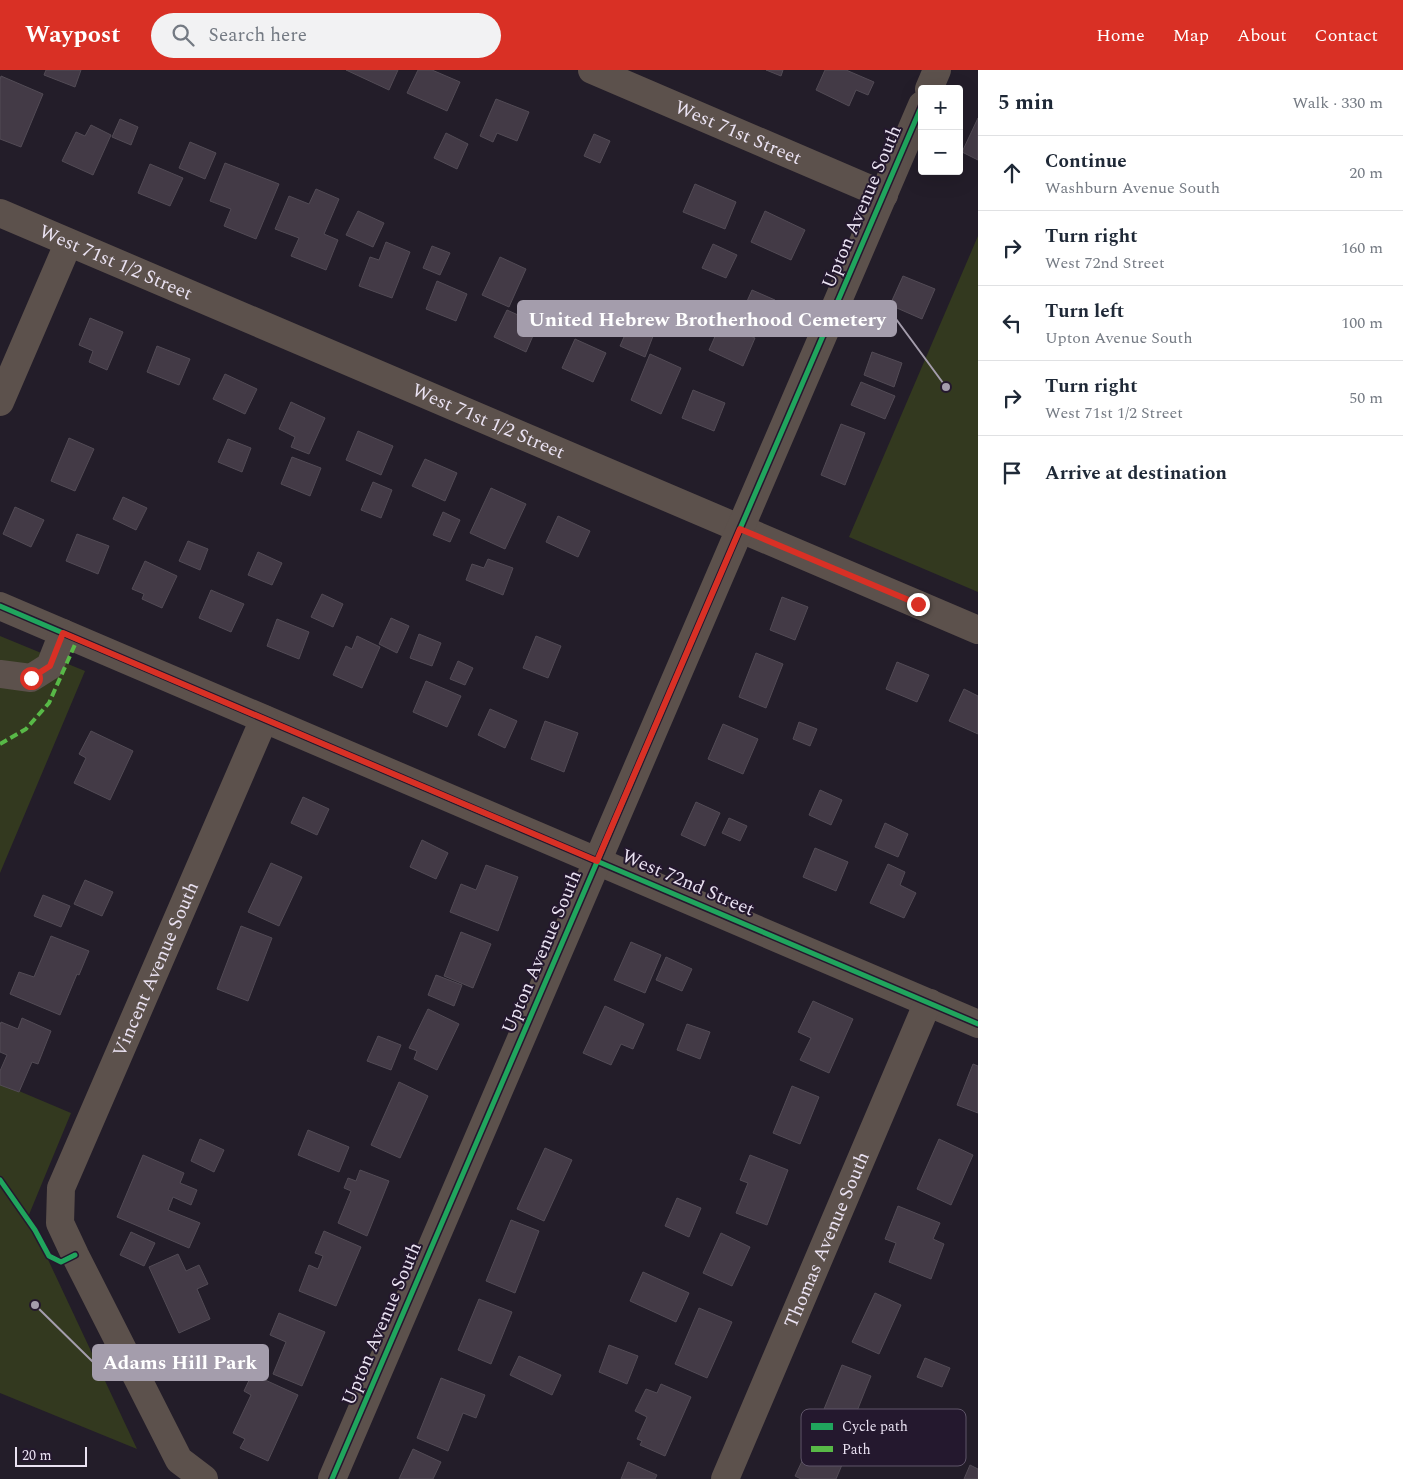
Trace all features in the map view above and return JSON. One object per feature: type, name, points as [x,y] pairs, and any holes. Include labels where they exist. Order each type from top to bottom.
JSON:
[{"type":"street","name":"West 71st Street","points":[[592,70],[884,194]]},
{"type":"street","points":[[931,85],[937,70]]},
{"type":"street","name":"Upton Avenue South","points":[[332,1479],[918,114]]},
{"type":"street","name":"West 71st 1/2 Street","points":[[0,213],[68,244],[978,630]]},
{"type":"street","points":[[0,402],[68,244]]},
{"type":"street","name":"West 72nd Street","points":[[0,606],[978,1024]]},
{"type":"street","points":[[0,674],[31,678],[50,666],[63,633]]},
{"type":"street","name":"Vincent Avenue South","points":[[204,1479],[180,1460],[60,1223],[61,1188],[264,719]]},
{"type":"street","name":"Thomas Avenue South","points":[[725,1479],[930,1003]]},
{"type":"green space","points":[[978,236],[978,592],[849,537]]},
{"type":"green space","points":[[0,636],[85,671],[0,873]]},
{"type":"green space","points":[[0,1083],[71,1113],[28,1217],[137,1449],[0,1393]]},
{"type":"building","points":[[46,70],[81,70],[75,87],[44,75]]},
{"type":"building","points":[[346,70],[398,70],[389,90]]},
{"type":"building","points":[[418,70],[432,70],[460,82],[447,111],[407,93]]},
{"type":"building","points":[[766,70],[783,70],[781,76]]},
{"type":"building","points":[[825,70],[846,70],[874,82],[868,95],[856,90],[849,106],[816,90]]},
{"type":"building","points":[[1,76],[43,94],[21,147],[0,139]]},
{"type":"building","points":[[496,99],[529,112],[517,141],[497,133],[493,142],[480,136]]},
{"type":"building","points":[[978,118],[978,160],[963,152]]},
{"type":"building","points":[[120,119],[138,127],[131,145],[112,137]]},
{"type":"building","points":[[91,125],[111,135],[93,175],[62,161],[76,132],[85,136]]},
{"type":"building","points":[[446,133],[468,144],[457,169],[434,158]]},
{"type":"building","points":[[594,134],[610,141],[600,163],[584,156]]},
{"type":"building","points":[[190,142],[216,153],[205,179],[179,168]]},
{"type":"building","points":[[225,163],[279,184],[256,239],[224,226],[231,209],[210,201]]},
{"type":"building","points":[[150,164],[183,178],[170,206],[138,193]]},
{"type":"building","points":[[695,184],[736,202],[725,229],[683,212]]},
{"type":"building","points":[[316,189],[339,199],[324,234],[338,240],[326,270],[291,256],[299,238],[275,229],[289,196],[309,204]]},
{"type":"building","points":[[358,211],[384,223],[373,247],[346,235]]},
{"type":"building","points":[[765,211],[805,230],[791,260],[751,242]]},
{"type":"building","points":[[386,242],[410,252],[392,298],[359,286],[370,257],[379,260]]},
{"type":"building","points":[[713,244],[737,255],[726,278],[702,268]]},
{"type":"building","points":[[432,246],[450,253],[440,275],[423,268]]},
{"type":"building","points":[[500,257],[526,269],[509,307],[482,295]]},
{"type":"building","points":[[903,276],[935,289],[922,319],[890,305]]},
{"type":"building","points":[[437,281],[467,294],[456,321],[426,309]]},
{"type":"building","points":[[752,290],[775,300],[763,327],[740,317]]},
{"type":"building","points":[[559,301],[578,309],[568,330],[550,322]]},
{"type":"building","points":[[507,310],[538,324],[526,352],[494,337]]},
{"type":"building","points":[[90,318],[123,332],[107,370],[89,362],[93,351],[79,345]]},
{"type":"building","points":[[631,321],[655,331],[645,357],[620,346]]},
{"type":"building","points":[[721,323],[755,338],[743,366],[709,350]]},
{"type":"building","points":[[575,339],[606,353],[593,382],[562,368]]},
{"type":"building","points":[[157,346],[190,359],[179,385],[147,372]]},
{"type":"building","points":[[872,352],[902,363],[894,387],[864,375]]},
{"type":"building","points":[[650,354],[681,368],[661,414],[631,400]]},
{"type":"building","points":[[225,374],[257,389],[245,414],[213,399]]},
{"type":"building","points":[[861,382],[895,396],[885,419],[851,405]]},
{"type":"building","points":[[693,390],[725,403],[714,431],[682,418]]},
{"type":"building","points":[[291,402],[325,418],[309,454],[291,447],[295,437],[279,429]]},
{"type":"building","points":[[841,424],[865,433],[845,485],[821,475]]},
{"type":"building","points":[[358,431],[393,446],[381,475],[346,460]]},
{"type":"building","points":[[69,438],[94,449],[75,491],[51,481]]},
{"type":"building","points":[[228,439],[251,448],[242,472],[218,462]]},
{"type":"building","points":[[292,457],[321,468],[310,496],[281,484]]},
{"type":"building","points":[[425,459],[457,473],[445,501],[412,486]]},
{"type":"building","points":[[373,482],[392,490],[381,518],[361,510]]},
{"type":"building","points":[[491,488],[526,504],[505,549],[470,533]]},
{"type":"building","points":[[123,497],[147,508],[136,530],[113,519]]},
{"type":"building","points":[[15,507],[44,520],[31,547],[3,534]]},
{"type":"building","points":[[443,512],[460,520],[450,542],[433,535]]},
{"type":"building","points":[[558,516],[590,531],[578,557],[546,542]]},
{"type":"building","points":[[77,534],[109,546],[98,574],[66,561]]},
{"type":"building","points":[[188,541],[208,549],[200,570],[179,561]]},
{"type":"building","points":[[258,552],[282,563],[272,585],[248,575]]},
{"type":"building","points":[[488,559],[513,568],[503,595],[466,580],[472,564],[484,568]]},
{"type":"building","points":[[145,561],[177,576],[162,608],[142,599],[144,594],[132,589]]},
{"type":"building","points":[[211,590],[244,604],[231,632],[199,618]]},
{"type":"building","points":[[322,594],[343,604],[333,627],[311,617]]},
{"type":"building","points":[[782,597],[808,607],[795,640],[770,630]]},
{"type":"building","points":[[391,618],[409,626],[397,653],[379,644]]},
{"type":"building","points":[[277,619],[309,632],[299,659],[267,646]]},
{"type":"building","points":[[419,634],[441,643],[432,666],[410,658]]},
{"type":"building","points":[[357,636],[380,647],[362,688],[333,675],[346,646],[352,649]]},
{"type":"building","points":[[536,636],[561,646],[548,678],[523,668]]},
{"type":"building","points":[[756,653],[783,664],[766,708],[739,697]]},
{"type":"building","points":[[458,661],[473,668],[465,685],[450,679]]},
{"type":"building","points":[[897,662],[929,675],[917,702],[886,689]]},
{"type":"building","points":[[426,681],[461,696],[447,727],[413,712]]},
{"type":"building","points":[[964,689],[978,696],[978,734],[949,721]]},
{"type":"building","points":[[490,709],[517,721],[505,748],[478,735]]},
{"type":"building","points":[[545,721],[578,733],[564,772],[531,759]]},
{"type":"building","points":[[799,722],[817,729],[810,746],[793,739]]},
{"type":"building","points":[[723,724],[758,739],[743,774],[708,759]]},
{"type":"building","points":[[91,731],[133,751],[110,800],[74,783],[86,758],[79,754]]},
{"type":"building","points":[[820,790],[842,800],[831,825],[809,815]]},
{"type":"building","points":[[303,797],[329,809],[317,835],[291,823]]},
{"type":"building","points":[[696,802],[720,813],[705,846],[681,835]]},
{"type":"building","points":[[729,818],[747,826],[740,841],[722,833]]},
{"type":"building","points":[[885,823],[908,834],[898,857],[875,847]]},
{"type":"building","points":[[422,840],[448,853],[436,879],[410,867]]},
{"type":"building","points":[[815,848],[848,862],[836,891],[803,877]]},
{"type":"building","points":[[271,863],[302,877],[279,926],[248,912]]},
{"type":"building","points":[[888,864],[905,872],[900,885],[916,893],[904,918],[870,903]]},
{"type":"building","points":[[486,865],[518,877],[498,931],[450,912],[461,884],[476,890]]},
{"type":"building","points":[[85,880],[113,892],[102,916],[74,904]]},
{"type":"building","points":[[43,895],[70,906],[61,927],[34,916]]},
{"type":"building","points":[[241,926],[272,938],[248,1001],[217,989]]},
{"type":"building","points":[[461,932],[491,944],[473,988],[444,976]]},
{"type":"building","points":[[51,936],[89,951],[60,1015],[10,994],[19,972],[34,977]]},
{"type":"building","points":[[631,942],[661,955],[645,993],[614,980]]},
{"type":"building","points":[[666,957],[692,969],[682,991],[656,980]]},
{"type":"building","points":[[436,975],[462,985],[454,1006],[428,995]]},
{"type":"building","points":[[813,1001],[853,1019],[829,1073],[800,1060],[811,1038],[798,1032]]},
{"type":"building","points":[[605,1006],[644,1024],[633,1049],[621,1044],[611,1065],[583,1053]]},
{"type":"building","points":[[428,1009],[459,1024],[437,1070],[414,1059],[417,1051],[409,1048]]},
{"type":"building","points":[[22,1018],[51,1031],[38,1064],[32,1062],[19,1092],[0,1085],[0,1071],[7,1055],[0,1052],[0,1025],[1,1022],[18,1029]]},
{"type":"building","points":[[687,1024],[710,1032],[700,1059],[677,1050]]},
{"type":"building","points":[[378,1036],[401,1045],[391,1070],[367,1061]]},
{"type":"building","points":[[973,1064],[978,1066],[978,1113],[957,1105]]},
{"type":"building","points":[[399,1082],[428,1096],[400,1158],[371,1145]]},
{"type":"building","points":[[792,1086],[819,1097],[800,1144],[773,1133]]},
{"type":"building","points":[[308,1130],[349,1147],[339,1172],[298,1155]]},
{"type":"building","points":[[200,1139],[224,1150],[214,1172],[191,1161]]},
{"type":"building","points":[[939,1139],[973,1155],[951,1205],[917,1189]]},
{"type":"building","points":[[545,1148],[572,1160],[544,1221],[517,1209]]},
{"type":"building","points":[[143,1155],[184,1173],[180,1183],[197,1190],[191,1205],[173,1197],[168,1210],[200,1223],[189,1248],[117,1217]]},
{"type":"building","points":[[750,1155],[788,1170],[767,1225],[736,1213],[748,1183],[740,1180]]},
{"type":"building","points":[[360,1170],[389,1181],[367,1236],[338,1223],[351,1191],[344,1188],[348,1178],[356,1181]]},
{"type":"building","points":[[677,1198],[701,1208],[689,1237],[665,1226]]},
{"type":"building","points":[[898,1206],[940,1223],[933,1239],[944,1244],[931,1279],[889,1262],[896,1243],[885,1239]]},
{"type":"building","points":[[511,1220],[539,1231],[515,1293],[486,1281]]},
{"type":"building","points":[[324,1231],[361,1247],[336,1306],[299,1291],[309,1265],[318,1269],[323,1256],[315,1253]]},
{"type":"building","points":[[131,1232],[155,1243],[144,1266],[120,1255]]},
{"type":"building","points":[[721,1233],[750,1247],[732,1286],[703,1273]]},
{"type":"building","points":[[178,1254],[186,1271],[199,1265],[208,1284],[197,1289],[210,1319],[179,1333],[149,1267]]},
{"type":"building","points":[[643,1272],[689,1293],[676,1322],[630,1301]]},
{"type":"building","points":[[875,1293],[901,1305],[879,1354],[852,1342]]},
{"type":"building","points":[[479,1299],[512,1312],[491,1364],[458,1350]]},
{"type":"building","points":[[699,1308],[732,1322],[707,1378],[675,1364]]},
{"type":"building","points":[[279,1313],[325,1332],[302,1386],[273,1374],[286,1342],[270,1335]]},
{"type":"building","points":[[609,1345],[638,1356],[627,1384],[599,1372]]},
{"type":"building","points":[[519,1356],[561,1375],[552,1395],[510,1375]]},
{"type":"building","points":[[925,1358],[950,1368],[942,1387],[917,1377]]},
{"type":"building","points":[[842,1365],[871,1376],[858,1409],[824,1409]]},
{"type":"building","points":[[252,1374],[298,1395],[268,1461],[240,1448],[245,1439],[233,1433],[251,1395],[244,1391]]},
{"type":"building","points":[[441,1378],[485,1395],[476,1418],[463,1413],[448,1451],[417,1438]]},
{"type":"building","points":[[661,1384],[691,1397],[665,1456],[640,1445],[642,1441],[637,1439],[647,1417],[635,1411],[646,1389],[657,1393]]},
{"type":"building","points":[[413,1449],[441,1462],[433,1479],[399,1479]]},
{"type":"building","points":[[628,1462],[657,1475],[655,1479],[621,1479]]},
{"type":"building","points":[[801,1463],[801,1466],[842,1466],[836,1479],[801,1479],[795,1476]]},
{"type":"building","points":[[970,1465],[978,1469],[978,1479],[964,1479]]},
{"type":"marked path","points":[[0,744],[26,729],[49,703],[77,640]]},
{"type":"cycle path","points":[[332,1479],[918,114]]},
{"type":"cycle path","points":[[0,606],[978,1024]]},
{"type":"cycle path","points":[[0,1180],[35,1230],[49,1256],[61,1262],[75,1255]]},
{"type":"place","name":"United Hebrew Brotherhood Cemetery","points":[[946,387]]},
{"type":"place","name":"Adams Hill Park","points":[[35,1305]]},
{"type":"route","points":[[31,678],[50,666],[63,633],[597,861],[740,529],[918,604]]}]
